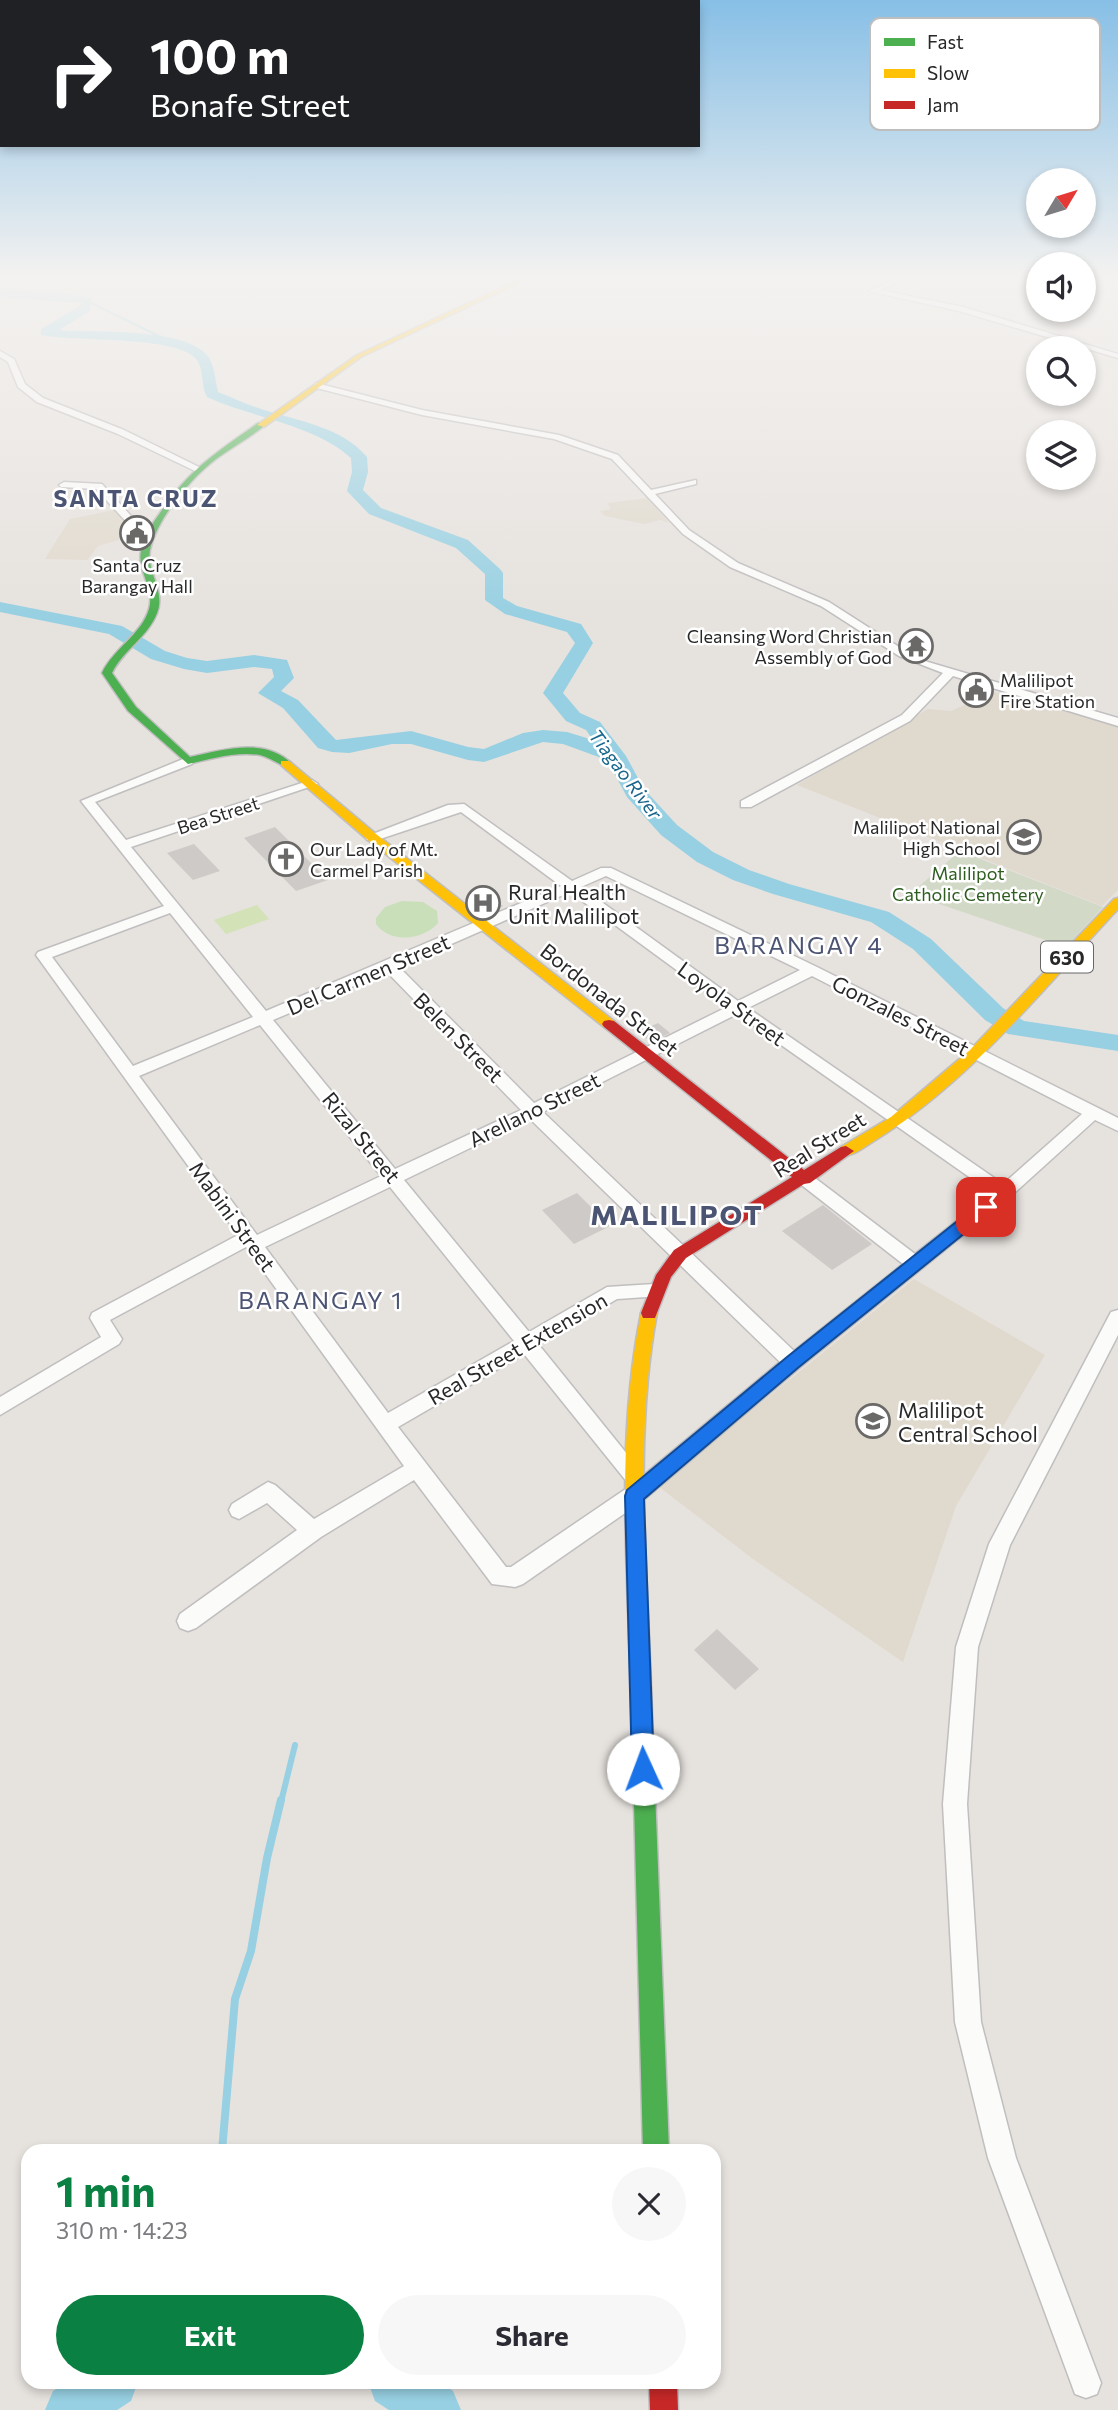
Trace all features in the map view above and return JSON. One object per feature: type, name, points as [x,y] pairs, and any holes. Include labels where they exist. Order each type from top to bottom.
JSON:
[{"type":"street","points":[[30,392],[40,400],[121,432],[198,469]]},
{"type":"street","points":[[188,761],[112,685],[107,673],[111,663],[148,621],[156,598],[144,556],[147,539],[198,469],[306,392]]},
{"type":"street","points":[[346,392],[435,415],[575,442],[622,461],[676,524],[734,565],[810,596],[903,654],[950,673],[1118,722]]},
{"type":"street","points":[[649,493],[693,482]]},
{"type":"street","points":[[64,485],[99,486],[147,539]]},
{"type":"street","points":[[746,804],[906,718],[950,673]]},
{"type":"street","name":"Bordonada Street","points":[[188,761],[240,750],[257,750],[277,756],[483,926],[805,1179]]},
{"type":"street","name":"Rizal Street","points":[[188,761],[87,801],[527,1342],[634,1486]]},
{"type":"street","name":"Bea Street","points":[[124,845],[312,784]]},
{"type":"street","name":"Loyola Street","points":[[372,837],[453,808],[464,808],[738,1009],[896,1121],[1004,1193]]},
{"type":"street","name":"Del Carmen Street","points":[[129,1074],[483,926],[606,871]]},
{"type":"street","name":"Gonzales Street","points":[[606,871],[812,970],[1118,1125]]},
{"type":"street","name":"Real Street","points":[[634,1486],[640,1368],[647,1317],[654,1291],[667,1267],[680,1254],[896,1121],[975,1053],[1118,902]]},
{"type":"street","name":"Mabini Street","points":[[172,908],[43,955],[385,1425],[500,1577],[515,1577],[634,1486]]},
{"type":"street","name":"Belen Street","points":[[389,966],[532,1111],[793,1362]]},
{"type":"street","name":"Arellano Street","points":[[0,1407],[112,1339],[99,1318],[252,1240],[532,1111],[812,970]]},
{"type":"street","points":[[634,1486],[1004,1193],[1093,1112]]},
{"type":"street","points":[[805,1179],[915,1264]]},
{"type":"street","name":"Real Street Extension","points":[[385,1425],[614,1292],[654,1291]]},
{"type":"street","points":[[1086,2383],[1003,2158],[968,2022],[955,1804],[967,1647],[1000,1544],[1118,1317]]},
{"type":"street","points":[[188,1621],[313,1531],[417,1468]]},
{"type":"street","name":"630","points":[[634,1486],[656,2144]]},
{"type":"street","points":[[239,1510],[268,1491],[313,1531]]},
{"type":"street","points":[[663,2389],[664,2410]]},
{"type":"shaded area","points":[[648,498],[669,523],[660,520],[644,524],[605,516],[600,511],[611,509],[607,503]]},
{"type":"shaded area","points":[[114,510],[135,535],[98,546],[87,560],[45,559],[70,519]]},
{"type":"shaded area","name":"Malilipot National High School","points":[[994,692],[1118,726],[1118,890],[1102,906],[797,785],[928,709],[951,711]]},
{"type":"shaded area","name":"Malilipot Central School","points":[[914,1279],[1045,1355],[956,1506],[903,1662],[753,1559],[658,1486]]},
{"type":"green space","name":"Malilipot Catholic Cemetery","points":[[960,851],[1103,907],[1066,947],[910,894]]},
{"type":"green space","points":[[402,901],[423,902],[437,911],[438,923],[432,929],[416,936],[390,935],[376,924],[376,918],[385,907]]},
{"type":"green space","points":[[257,905],[269,919],[226,934],[214,920]]},
{"type":"building","name":"Our Lady of Mt. Carmel Parish","points":[[275,827],[328,880],[296,891],[244,838]]},
{"type":"building","points":[[194,844],[220,871],[193,880],[167,853]]},
{"type":"building","name":"Rural Health Unit Malilipot","points":[[483,892],[503,906],[486,914],[467,898]]},
{"type":"building","points":[[658,1023],[670,1033],[651,1042],[638,1032]]},
{"type":"building","points":[[577,1193],[610,1226],[574,1244],[542,1210]]},
{"type":"building","points":[[823,1205],[872,1244],[832,1270],[782,1231]]},
{"type":"building","points":[[717,1629],[759,1669],[735,1690],[694,1650]]},
{"type":"waterway","name":"Tiagao River","points":[[212,392],[252,411],[312,429],[337,440],[359,457],[360,472],[355,491],[375,511],[462,544],[494,573],[494,600],[511,610],[574,628],[584,643],[553,693],[573,717],[593,726],[615,756]]},
{"type":"waterway","points":[[0,607],[115,630],[158,655],[184,663],[207,667],[254,661],[280,664],[284,678],[268,693],[291,704],[319,738],[332,746],[411,737],[468,754],[484,755],[531,738],[555,736],[615,756]]},
{"type":"waterway","name":"Tiagao River","points":[[615,756],[635,792],[669,830],[705,857],[741,875],[781,889],[880,917],[922,944],[994,1014],[1017,1028],[1118,1043]]},
{"type":"waterway","points":[[281,1802],[295,1745]]},
{"type":"waterway","points":[[223,2144],[235,1999],[251,1951],[267,1858],[281,1800]]},
{"type":"waterway","points":[[72,2410],[102,2389]]},
{"type":"waterway","points":[[404,2389],[434,2410]]},
{"type":"traffic: fast","points":[[261,425],[200,468],[168,507],[145,552],[146,566],[155,594],[154,609],[145,626],[117,656],[107,673],[132,709],[188,761],[225,753],[251,751],[275,756],[285,763]]},
{"type":"traffic: fast","points":[[641,1688],[656,2144]]},
{"type":"traffic: slow","points":[[261,425],[307,392]]},
{"type":"traffic: slow","points":[[285,763],[372,837],[609,1024]]},
{"type":"traffic: slow","points":[[846,1151],[896,1121],[975,1053],[1118,902]]},
{"type":"traffic: slow","points":[[641,1688],[634,1476],[640,1359],[649,1313]]},
{"type":"traffic: jam","points":[[609,1024],[805,1179]]},
{"type":"traffic: jam","points":[[649,1313],[664,1275],[680,1254],[846,1151]]},
{"type":"traffic: jam","points":[[663,2389],[664,2410]]},
{"type":"place","name":"Santa Cruz Barangay Hall","points":[[137,533]]},
{"type":"place","name":"Cleansing Word Christian Assembly of God","points":[[916,646]]},
{"type":"place","name":"Malilipot Fire Station","points":[[976,690]]},
{"type":"place","name":"Malilipot National High School","points":[[1024,837]]},
{"type":"place","name":"Our Lady of Mt. Carmel Parish","points":[[286,859]]},
{"type":"place","name":"Rural Health Unit Malilipot","points":[[483,903]]},
{"type":"place","name":"Malilipot Central School","points":[[873,1421]]},
{"type":"district","name":"SANTA CRUZ","points":[[136,498]]},
{"type":"district","name":"BARANGAY 4","points":[[799,944]]},
{"type":"district","name":"MALILIPOT","points":[[677,1214]]},
{"type":"district","name":"BARANGAY 1","points":[[321,1299]]},
{"type":"route","points":[[643,1769],[634,1496],[793,1362],[986,1207]]}]
